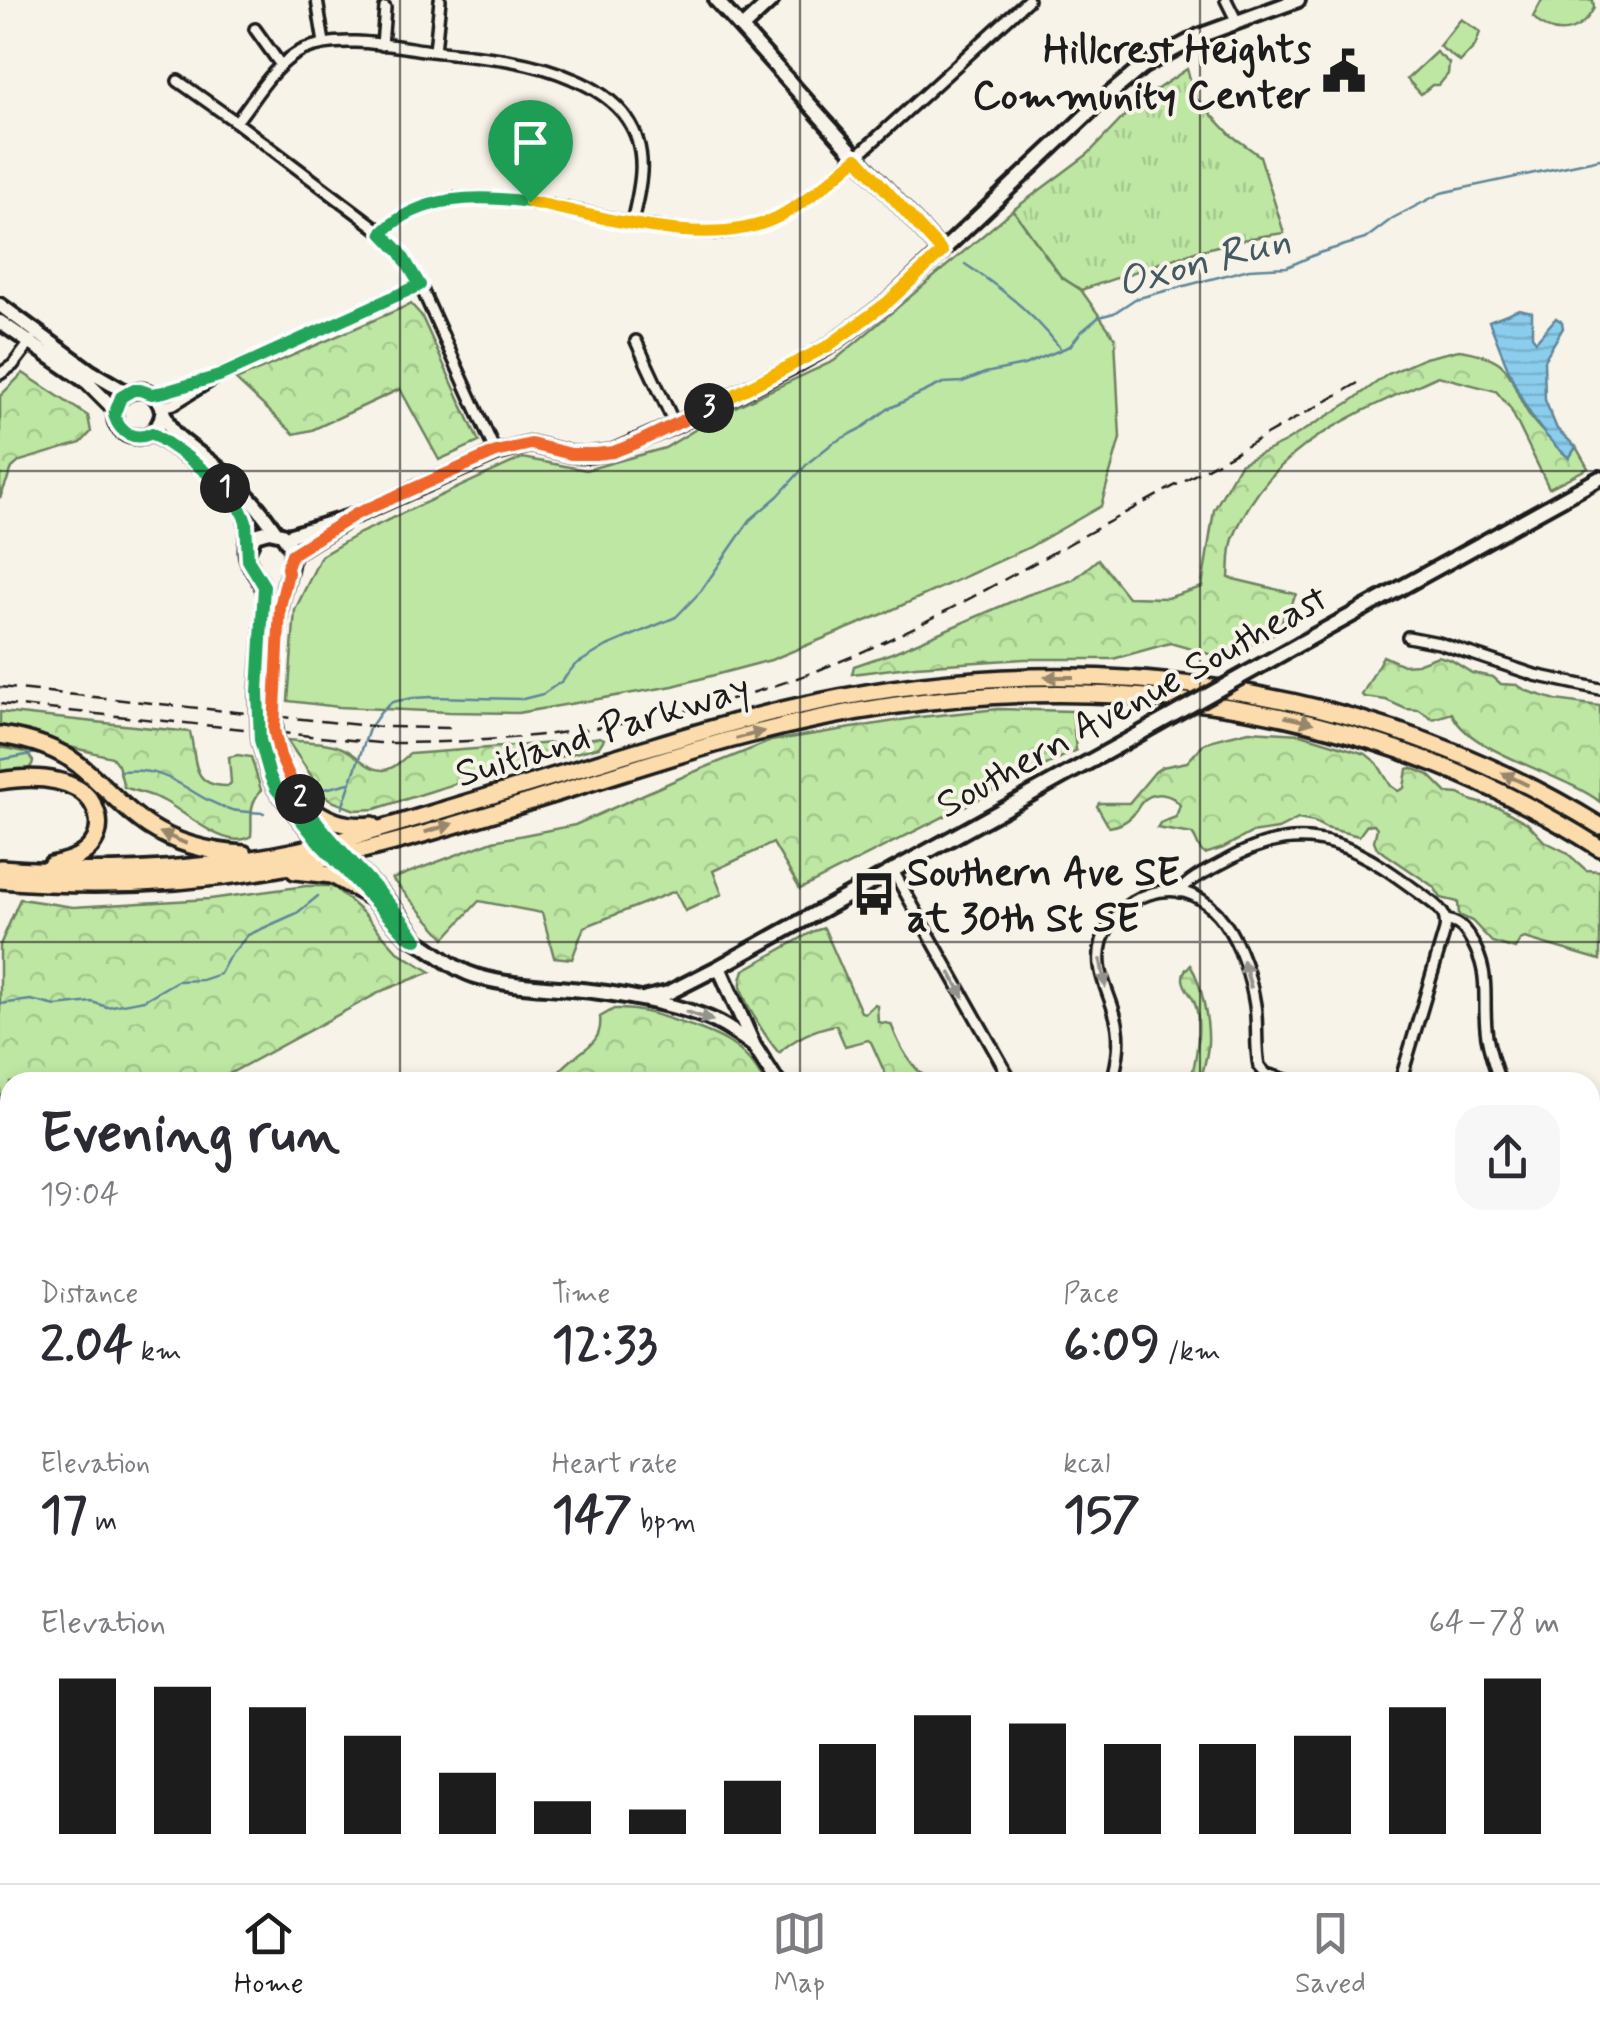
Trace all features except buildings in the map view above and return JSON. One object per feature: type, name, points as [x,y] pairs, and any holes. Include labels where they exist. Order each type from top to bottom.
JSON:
[{"type":"highway","name":"Suitland Parkway","points":[[0,880],[126,884],[256,872],[333,850],[406,821],[776,711],[940,683],[1031,677],[1126,678],[1226,688],[1325,708],[1407,733],[1514,778],[1600,826]]},
{"type":"highway","name":"Suitland Parkway","points":[[0,868],[143,870],[333,850],[413,836],[728,741],[850,712],[928,700],[1018,694],[1120,694],[1204,702],[1311,722],[1402,750],[1505,794],[1600,848]]},
{"type":"highway","points":[[0,734],[40,744],[70,759],[141,820],[171,838],[214,851],[268,856]]},
{"type":"highway","points":[[0,781],[42,779],[69,785],[88,798],[98,816],[92,844],[76,858],[17,869]]},
{"type":"highway","points":[[302,802],[323,817],[342,824],[406,821]]},
{"type":"highway","points":[[256,872],[327,873],[369,896]]},
{"type":"main road","points":[[716,0],[942,252]]},
{"type":"main road","points":[[742,28],[772,0]]},
{"type":"main road","points":[[247,554],[255,536],[269,530],[291,535],[356,514],[496,452],[531,444],[571,454],[596,454],[634,444],[763,382],[828,346],[888,302],[1120,83],[1142,67],[1175,47],[1298,0]]},
{"type":"main road","points":[[0,305],[115,410]]},
{"type":"main road","points":[[0,322],[127,393]]},
{"type":"main road","points":[[162,410],[158,428],[138,437],[124,433],[116,420],[115,410],[121,397],[140,390],[152,394],[162,410],[166,422],[175,434],[223,471],[282,535],[290,561],[279,616],[274,730],[284,768],[302,802],[369,896],[406,935],[444,962],[482,978],[638,999],[711,1019],[754,1046]]},
{"type":"main road","points":[[152,433],[224,488],[246,521],[247,554],[264,586],[258,692],[260,740],[276,789],[398,912],[417,940]]},
{"type":"main road","name":"Southern Avenue Southeast","points":[[638,999],[654,998],[719,968],[1600,478]]},
{"type":"main road","points":[[256,572],[276,575],[356,514]]},
{"type":"main road","points":[[719,968],[754,1046],[771,1072]]},
{"type":"street","points":[[317,0],[324,44]]},
{"type":"street","points":[[434,51],[440,0]]},
{"type":"street","points":[[382,233],[419,208],[490,198],[700,233],[758,225],[822,188],[1028,0]]},
{"type":"street","points":[[1226,0],[1237,22]]},
{"type":"street","points":[[382,45],[385,8]]},
{"type":"street","points":[[254,29],[280,64]]},
{"type":"street","points":[[236,122],[280,64],[324,44],[382,45],[507,59],[587,86],[611,102],[628,120],[641,158],[642,176],[632,222]]},
{"type":"street","points":[[178,81],[382,233],[400,252],[420,285],[496,452]]},
{"type":"street","points":[[162,410],[219,376],[420,285]]},
{"type":"street","points":[[0,374],[13,365],[34,339]]},
{"type":"street","points":[[636,341],[675,425]]},
{"type":"street","points":[[152,394],[219,376]]},
{"type":"street","points":[[1408,637],[1600,690]]},
{"type":"street","points":[[1179,892],[1188,882],[1255,846],[1276,840],[1310,838],[1364,855],[1463,928],[1486,978],[1487,1034],[1497,1072]]},
{"type":"street","points":[[892,869],[1006,1072]]},
{"type":"street","points":[[1114,1072],[1119,1042],[1115,1013],[1100,975],[1103,939],[1116,916],[1137,900],[1155,892],[1179,892],[1209,905],[1233,936],[1254,1000],[1258,1060],[1264,1072]]},
{"type":"street","points":[[1403,1072],[1445,916]]},
{"type":"green space","points":[[1542,0],[1593,0],[1594,8],[1582,24],[1558,31],[1533,17]]},
{"type":"green space","points":[[1461,19],[1480,32],[1475,46],[1460,62],[1439,46]]},
{"type":"green space","points":[[1436,52],[1449,63],[1448,74],[1439,85],[1432,85],[1421,94],[1407,79]]},
{"type":"green space","points":[[1187,69],[1196,98],[1231,135],[1260,156],[1284,233],[1206,249],[1081,290],[1061,277],[1013,210],[1088,154],[1138,102]]},
{"type":"green space","points":[[1013,210],[1061,277],[1081,290],[1115,338],[1120,438],[1101,506],[1028,548],[883,614],[771,660],[673,686],[518,713],[339,707],[288,701],[295,610],[321,556],[360,533],[522,458],[586,470],[665,448],[724,412],[834,361]]},
{"type":"green space","points":[[411,304],[421,315],[479,442],[439,460],[400,389],[312,430],[294,434],[236,380]]},
{"type":"green space","points":[[1459,350],[1480,354],[1503,367],[1535,423],[1569,458],[1576,447],[1588,468],[1549,488],[1510,408],[1496,391],[1438,376],[1318,437],[1268,479],[1249,507],[1233,539],[1229,578],[1296,594],[1277,632],[1223,658],[1170,643],[1113,659],[1024,659],[852,674],[854,666],[1073,580],[1098,559],[1128,597],[1167,598],[1202,587],[1214,510],[1240,464],[1285,442],[1388,374],[1425,358]]},
{"type":"green space","points":[[23,373],[88,416],[91,432],[81,443],[20,461],[12,468],[0,498],[0,396]]},
{"type":"green space","points":[[1383,656],[1403,665],[1438,656],[1472,673],[1493,677],[1501,684],[1517,685],[1556,700],[1600,706],[1600,802],[1476,739],[1452,713],[1433,719],[1419,710],[1364,697]]},
{"type":"green space","points":[[998,709],[1072,711],[1076,750],[800,889],[773,843],[713,871],[722,894],[685,911],[675,891],[584,927],[572,959],[554,957],[542,913],[479,901],[445,938],[392,879],[493,841],[575,825],[771,741]]},
{"type":"green space","points":[[0,712],[190,732],[197,769],[207,782],[215,785],[231,783],[229,757],[251,757],[261,790],[252,807],[251,836],[241,840],[218,835],[164,801],[124,787],[112,757],[0,726]]},
{"type":"green space","points":[[1249,731],[1301,734],[1366,754],[1398,791],[1404,788],[1407,769],[1412,768],[1429,775],[1447,793],[1500,808],[1527,823],[1544,841],[1566,852],[1586,870],[1600,871],[1600,960],[1525,938],[1515,949],[1492,942],[1472,921],[1459,915],[1458,902],[1441,898],[1434,887],[1377,848],[1374,824],[1367,825],[1359,836],[1298,819],[1278,829],[1251,833],[1205,854],[1192,834],[1157,828],[1176,817],[1180,805],[1167,796],[1157,795],[1142,802],[1127,821],[1109,827],[1099,803],[1129,803],[1162,767],[1187,762],[1213,740]]},
{"type":"green space","points":[[604,739],[599,747],[454,784],[375,809],[355,810],[325,796],[287,740],[336,746],[372,768],[384,770],[410,754]]},
{"type":"green space","points":[[0,747],[26,752],[32,766],[0,775]]},
{"type":"green space","points":[[333,886],[398,952],[431,972],[384,990],[232,1072],[0,1072],[0,945],[20,899],[73,907],[210,899]]},
{"type":"green space","points":[[824,928],[861,1012],[877,1005],[878,1022],[891,1024],[907,1057],[920,1072],[884,1072],[871,1042],[845,1046],[836,1025],[805,1035],[779,1053],[743,994],[744,970]]},
{"type":"green space","points":[[1190,965],[1201,992],[1207,1024],[1202,1072],[1192,1072],[1197,1010],[1185,986],[1184,973]]},
{"type":"green space","points":[[614,1009],[630,1009],[690,1026],[728,1042],[758,1072],[559,1072],[591,1044],[599,1033],[600,1017]]},
{"type":"water","points":[[1519,309],[1532,312],[1532,336],[1536,341],[1556,318],[1562,322],[1563,328],[1544,360],[1545,400],[1557,429],[1576,447],[1569,458],[1529,412],[1489,321]]},
{"type":"waterway","name":"Oxon Run","points":[[342,808],[369,729],[392,702],[431,697],[523,699],[543,694],[562,681],[575,665],[607,646],[676,617],[701,591],[750,520],[809,462],[888,409],[943,383],[962,382],[1024,365],[1070,346],[1099,317],[1114,313],[1135,299],[1249,269],[1287,267],[1365,239],[1393,218],[1441,193],[1600,159]]},
{"type":"waterway","points":[[965,264],[1016,302],[1060,348]]},
{"type":"waterway","points":[[0,760],[37,753]]},
{"type":"waterway","points":[[121,771],[155,773],[232,810],[264,813]]},
{"type":"waterway","points":[[321,790],[349,783]]},
{"type":"waterway","name":"Oxon Run","points":[[0,1004],[31,1000],[56,1006],[92,1002],[107,1007],[144,1000],[177,981],[202,980],[220,974],[248,935],[297,913],[318,896]]},
{"type":"railway","points":[[0,704],[379,743],[541,735],[700,707],[803,676],[907,631],[1358,383]]},
{"type":"railway","points":[[0,687],[382,727],[453,728]]},
{"type":"place","name":"Hillcrest Heights Community Center","points":[[1344,71]]},
{"type":"place","name":"Southern Ave SE at 30th St SE","points":[[874,894]]},
{"type":"route","points":[[857,158],[942,252],[888,302],[828,346],[675,425],[613,452],[571,454],[531,444],[496,452],[356,514],[292,554],[279,616],[274,730],[280,756],[289,780],[312,815],[398,912],[417,940],[406,935],[321,845],[270,776],[260,740],[258,692],[264,586],[248,560],[248,530],[239,506],[186,456],[152,433],[138,437],[124,433],[114,415],[121,397],[133,390],[152,394],[219,376],[420,285],[400,252],[382,233],[419,208],[468,199],[530,202],[672,230],[720,233],[775,219],[822,188],[857,158]]}]
